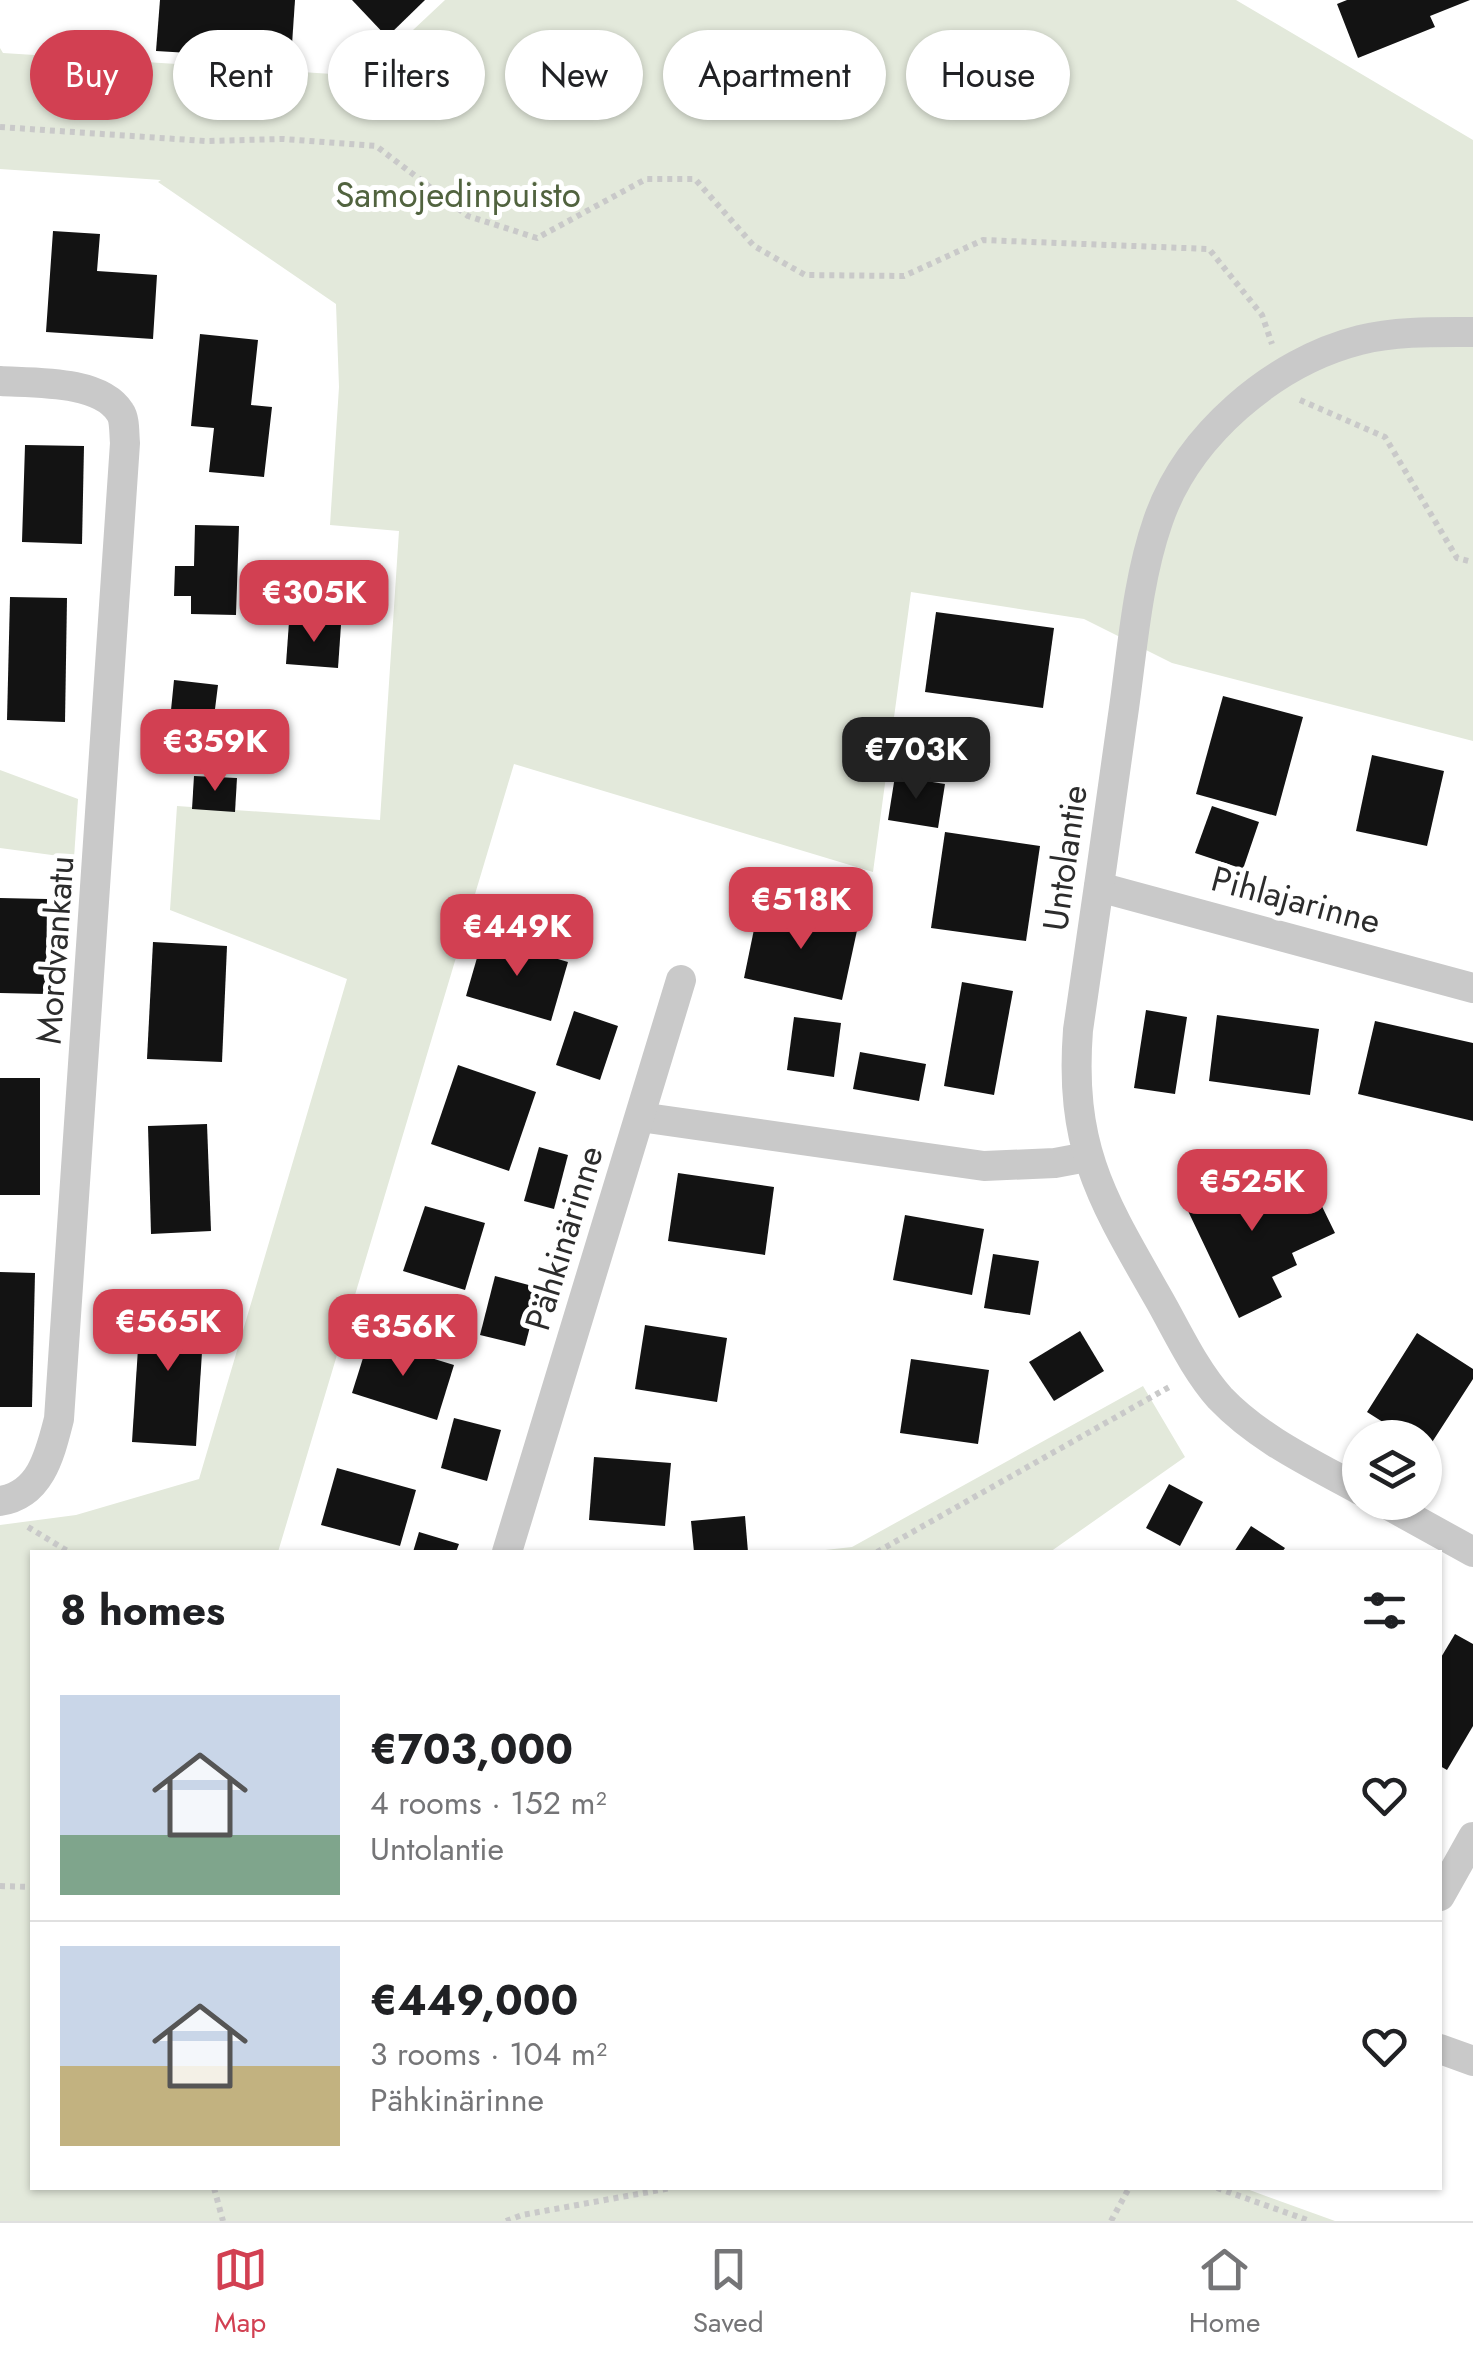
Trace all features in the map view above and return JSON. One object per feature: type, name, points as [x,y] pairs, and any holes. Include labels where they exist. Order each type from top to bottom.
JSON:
[{"type":"street","name":"Untolantie","points":[[1342,1480],[1272,1442],[1219,1397],[1199,1370],[1104,1202],[1087,1157],[1077,1110],[1075,1070],[1140,601],[1158,520],[1174,484],[1224,420],[1288,370],[1360,340],[1403,333],[1473,332]]},
{"type":"street","name":"Mordvankatu","points":[[0,381],[54,384],[103,394],[122,414],[125,443],[58,1420],[48,1464],[32,1485],[4,1501]]},
{"type":"street","name":"Pihlajarinne","points":[[1099,887],[1473,988]]},
{"type":"street","name":"Pähkinärinne","points":[[508,1550],[681,980]]},
{"type":"street","name":"Pähkinärinne","points":[[640,1117],[984,1166],[1055,1164],[1087,1157]]},
{"type":"street","points":[[1415,1520],[1473,1552]]},
{"type":"street","points":[[1442,1892],[1473,1837]]},
{"type":"street","points":[[1442,2049],[1473,2061]]},
{"type":"path","points":[[0,127],[205,141],[284,140],[376,146],[468,216],[537,238],[646,180],[695,178],[754,246],[805,275],[904,276],[983,240],[1209,249],[1262,315],[1274,350],[1288,370],[1300,402],[1385,438],[1457,558],[1473,562]]},
{"type":"path","points":[[881,1550],[1199,1370]]},
{"type":"path","points":[[4,1501],[22,1522],[65,1550]]},
{"type":"path","points":[[0,1886],[30,1887]]},
{"type":"path","points":[[215,2190],[223,2221]]},
{"type":"path","points":[[506,2221],[540,2211],[660,2190]]},
{"type":"path","points":[[1111,2221],[1127,2190]]},
{"type":"path","points":[[1223,2190],[1310,2221]]},
{"type":"green space","name":"Samojedinpuisto","points":[[445,0],[1236,0],[1473,140],[1473,741],[1172,663],[1084,619],[911,592],[873,872],[514,764],[279,1550],[30,1550],[30,2190],[1250,2190],[1335,2221],[0,2221],[0,1525],[76,1515],[199,1479],[347,979],[170,910],[177,806],[380,820],[399,531],[330,525],[339,387],[336,304],[158,182],[161,180],[0,169],[0,48],[3,53],[30,55],[30,120],[153,120],[153,63],[173,64],[173,120],[308,120],[308,72],[328,74],[328,120],[485,120],[485,30],[413,30]]},
{"type":"green space","points":[[0,770],[78,799],[74,858],[0,848]]},
{"type":"green space","points":[[1143,1386],[1185,1457],[1053,1550],[825,1550],[852,1547]]},
{"type":"building","points":[[160,0],[295,0],[293,30],[173,30],[173,52],[156,51]]},
{"type":"building","points":[[352,0],[425,0],[394,30],[380,30]]},
{"type":"building","points":[[1347,0],[1470,0],[1430,16],[1435,27],[1358,58],[1337,4]]},
{"type":"building","points":[[53,231],[100,234],[97,271],[157,275],[153,339],[46,332]]},
{"type":"building","points":[[200,334],[258,340],[251,405],[272,407],[264,477],[209,472],[214,428],[191,426]]},
{"type":"building","points":[[25,445],[84,446],[82,544],[22,542]]},
{"type":"building","points":[[195,525],[239,526],[236,615],[191,614],[191,596],[174,596],[175,566],[194,566]]},
{"type":"building","points":[[10,597],[67,598],[65,722],[7,720]]},
{"type":"building","points":[[936,612],[1054,628],[1043,708],[925,692]]},
{"type":"building","points":[[289,622],[341,625],[338,668],[286,664]]},
{"type":"building","points":[[174,680],[218,685],[215,709],[228,711],[222,766],[166,760]]},
{"type":"building","points":[[1223,696],[1303,717],[1276,816],[1196,794]]},
{"type":"building","points":[[1372,755],[1444,771],[1427,846],[1356,831]]},
{"type":"building","points":[[194,776],[237,778],[235,812],[192,809]]},
{"type":"building","points":[[895,776],[945,784],[938,828],[888,820]]},
{"type":"building","points":[[1212,806],[1259,822],[1243,869],[1195,853]]},
{"type":"building","points":[[945,832],[1040,846],[1026,941],[931,928]]},
{"type":"building","points":[[0,898],[47,899],[46,994],[0,993]]},
{"type":"building","points":[[759,905],[858,926],[842,1000],[744,978]]},
{"type":"building","points":[[483,937],[568,962],[551,1021],[466,996]]},
{"type":"building","points":[[153,942],[227,946],[222,1062],[147,1059]]},
{"type":"building","points":[[962,982],[1013,991],[994,1095],[944,1086]]},
{"type":"building","points":[[1146,1010],[1187,1017],[1175,1094],[1134,1088]]},
{"type":"building","points":[[574,1011],[618,1026],[600,1080],[556,1065]]},
{"type":"building","points":[[1217,1015],[1319,1029],[1310,1095],[1209,1081]]},
{"type":"building","points":[[794,1017],[841,1023],[834,1077],[787,1070]]},
{"type":"building","points":[[1375,1021],[1473,1043],[1473,1121],[1358,1094]]},
{"type":"building","points":[[860,1052],[926,1064],[919,1101],[853,1089]]},
{"type":"building","points":[[458,1065],[536,1092],[509,1171],[431,1144]]},
{"type":"building","points":[[0,1078],[40,1078],[40,1195],[0,1195]]},
{"type":"building","points":[[207,1124],[211,1231],[151,1234],[148,1126]]},
{"type":"building","points":[[539,1147],[568,1155],[554,1209],[524,1201]]},
{"type":"building","points":[[1245,1160],[1269,1211],[1314,1190],[1335,1233],[1292,1253],[1297,1265],[1272,1277],[1282,1297],[1239,1318],[1179,1192]]},
{"type":"building","points":[[678,1173],[774,1187],[765,1255],[668,1241]]},
{"type":"building","points":[[425,1206],[485,1223],[465,1290],[403,1271]]},
{"type":"building","points":[[905,1215],[984,1229],[972,1295],[893,1280]]},
{"type":"building","points":[[993,1254],[1039,1261],[1030,1315],[984,1308]]},
{"type":"building","points":[[0,1272],[35,1273],[32,1407],[0,1407]]},
{"type":"building","points":[[495,1276],[540,1288],[525,1346],[480,1335]]},
{"type":"building","points":[[141,1301],[205,1305],[196,1446],[132,1442]]},
{"type":"building","points":[[645,1325],[727,1338],[717,1402],[635,1389]]},
{"type":"building","points":[[1080,1331],[1104,1371],[1054,1401],[1029,1362]]},
{"type":"building","points":[[1417,1333],[1473,1369],[1473,1379],[1442,1427],[1442,1420],[1380,1420],[1367,1412]]},
{"type":"building","points":[[369,1339],[454,1365],[437,1420],[352,1393]]},
{"type":"building","points":[[911,1359],[989,1370],[978,1444],[900,1433]]},
{"type":"building","points":[[454,1418],[501,1430],[487,1481],[441,1468]]},
{"type":"building","points":[[594,1457],[671,1463],[665,1526],[589,1520]]},
{"type":"building","points":[[337,1468],[416,1490],[400,1546],[321,1525]]},
{"type":"building","points":[[1169,1484],[1203,1502],[1180,1546],[1146,1528]]},
{"type":"building","points":[[745,1516],[748,1550],[694,1550],[691,1521]]},
{"type":"building","points":[[1251,1526],[1285,1548],[1284,1550],[1235,1550]]},
{"type":"building","points":[[419,1532],[459,1544],[457,1550],[414,1550]]},
{"type":"building","points":[[1455,1634],[1473,1644],[1473,1726],[1447,1770],[1442,1767],[1442,1656]]}]
